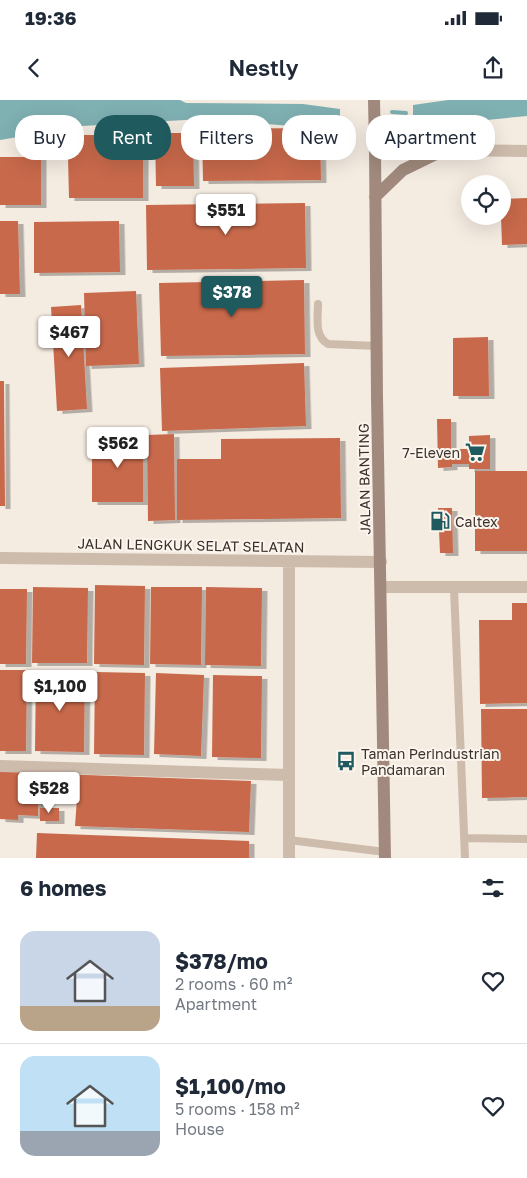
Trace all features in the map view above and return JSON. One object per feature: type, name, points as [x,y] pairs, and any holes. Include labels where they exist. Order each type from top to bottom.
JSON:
[{"type":"main road","name":"JALAN BANTING","points":[[374,100],[375,115]]},
{"type":"main road","name":"JALAN BANTING","points":[[376,160],[376,346],[385,855]]},
{"type":"main road","points":[[375,197],[402,170],[423,160]]},
{"type":"street","points":[[495,151],[527,151]]},
{"type":"street","name":"JALAN LENGKUK SELAT SELATAN","points":[[0,558],[381,562]]},
{"type":"street","points":[[289,562],[289,858]]},
{"type":"street","points":[[381,587],[527,588]]},
{"type":"street","points":[[0,766],[289,775]]},
{"type":"lane","points":[[318,304],[318,333],[322,341],[328,344],[376,346]]},
{"type":"lane","points":[[454,588],[465,858]]},
{"type":"lane","points":[[465,838],[527,839]]},
{"type":"lane","points":[[289,840],[385,855]]},
{"type":"water","points":[[0,100],[180,100],[186,103],[303,104],[340,109],[340,115],[282,115],[282,125],[272,124],[272,115],[181,115],[181,120],[171,121],[171,115],[94,115],[94,125],[84,126],[84,115],[15,115],[15,137],[0,140]]},
{"type":"water","points":[[448,100],[527,100],[527,116],[495,119],[495,115],[413,115],[413,105]]},
{"type":"building","points":[[272,128],[282,128],[282,160],[321,160],[321,180],[203,181],[203,160],[272,160]]},
{"type":"building","points":[[171,133],[181,133],[181,160],[194,160],[194,186],[156,186],[156,160],[171,160]]},
{"type":"building","points":[[84,135],[94,135],[94,160],[143,160],[143,198],[69,198],[68,160],[84,160]]},
{"type":"building","points":[[0,157],[15,157],[15,160],[41,160],[41,205],[0,205]]},
{"type":"building","points":[[527,198],[527,244],[502,245],[501,225],[511,225],[511,199]]},
{"type":"building","points":[[305,203],[306,268],[147,270],[146,205]]},
{"type":"building","points":[[0,221],[18,221],[20,294],[0,294]]},
{"type":"building","points":[[119,221],[120,272],[34,273],[34,222]]},
{"type":"building","points":[[304,280],[305,354],[161,356],[159,283]]},
{"type":"building","points":[[136,291],[139,364],[86,366],[84,293]]},
{"type":"building","points":[[81,305],[87,409],[57,411],[51,307]]},
{"type":"building","points":[[488,337],[489,396],[453,396],[453,338]]},
{"type":"building","points":[[304,363],[306,426],[162,431],[160,368]]},
{"type":"building","points":[[0,381],[4,381],[5,506],[0,506]]},
{"type":"building","points":[[437,419],[451,419],[451,449],[469,449],[469,436],[490,435],[490,469],[469,469],[469,464],[452,464],[452,467],[438,468]]},
{"type":"building","points":[[174,434],[175,520],[148,521],[147,435]]},
{"type":"building","points":[[92,437],[143,437],[143,502],[92,502]]},
{"type":"building","points":[[340,438],[341,518],[177,520],[177,459],[221,459],[221,439]]},
{"type":"building","points":[[475,471],[527,471],[527,551],[475,551]]},
{"type":"building","points":[[438,508],[452,508],[453,553],[440,553]]},
{"type":"building","points":[[95,585],[145,586],[144,665],[94,664]]},
{"type":"building","points":[[33,587],[88,588],[87,663],[32,663]]},
{"type":"building","points":[[151,587],[202,587],[201,665],[150,664]]},
{"type":"building","points":[[206,587],[262,588],[261,666],[205,665]]},
{"type":"building","points":[[0,589],[27,589],[26,664],[0,664]]},
{"type":"building","points":[[512,603],[527,603],[527,703],[480,704],[479,620],[512,620]]},
{"type":"building","points":[[0,670],[27,670],[26,751],[0,751]]},
{"type":"building","points":[[36,671],[85,672],[84,752],[35,751]]},
{"type":"building","points":[[95,672],[145,673],[144,755],[94,754]]},
{"type":"building","points":[[156,673],[204,675],[201,756],[154,754]]},
{"type":"building","points":[[213,675],[262,676],[261,758],[212,757]]},
{"type":"building","points":[[481,709],[527,709],[527,797],[482,798]]},
{"type":"building","points":[[0,772],[20,772],[19,783],[39,784],[38,816],[18,815],[18,820],[0,819]]},
{"type":"building","points":[[59,774],[251,781],[249,832],[75,826],[77,798],[58,798]]},
{"type":"building","points":[[40,808],[59,808],[59,821],[40,821]]},
{"type":"building","points":[[37,833],[249,841],[249,858],[36,858]]},
{"type":"waterway","points":[[392,112],[406,113]]},
{"type":"place","name":"7-Eleven","points":[[475,452]]},
{"type":"place","name":"Caltex","points":[[440,521]]},
{"type":"place","name":"Taman Perindustrian Pandamaran","points":[[346,761]]}]
